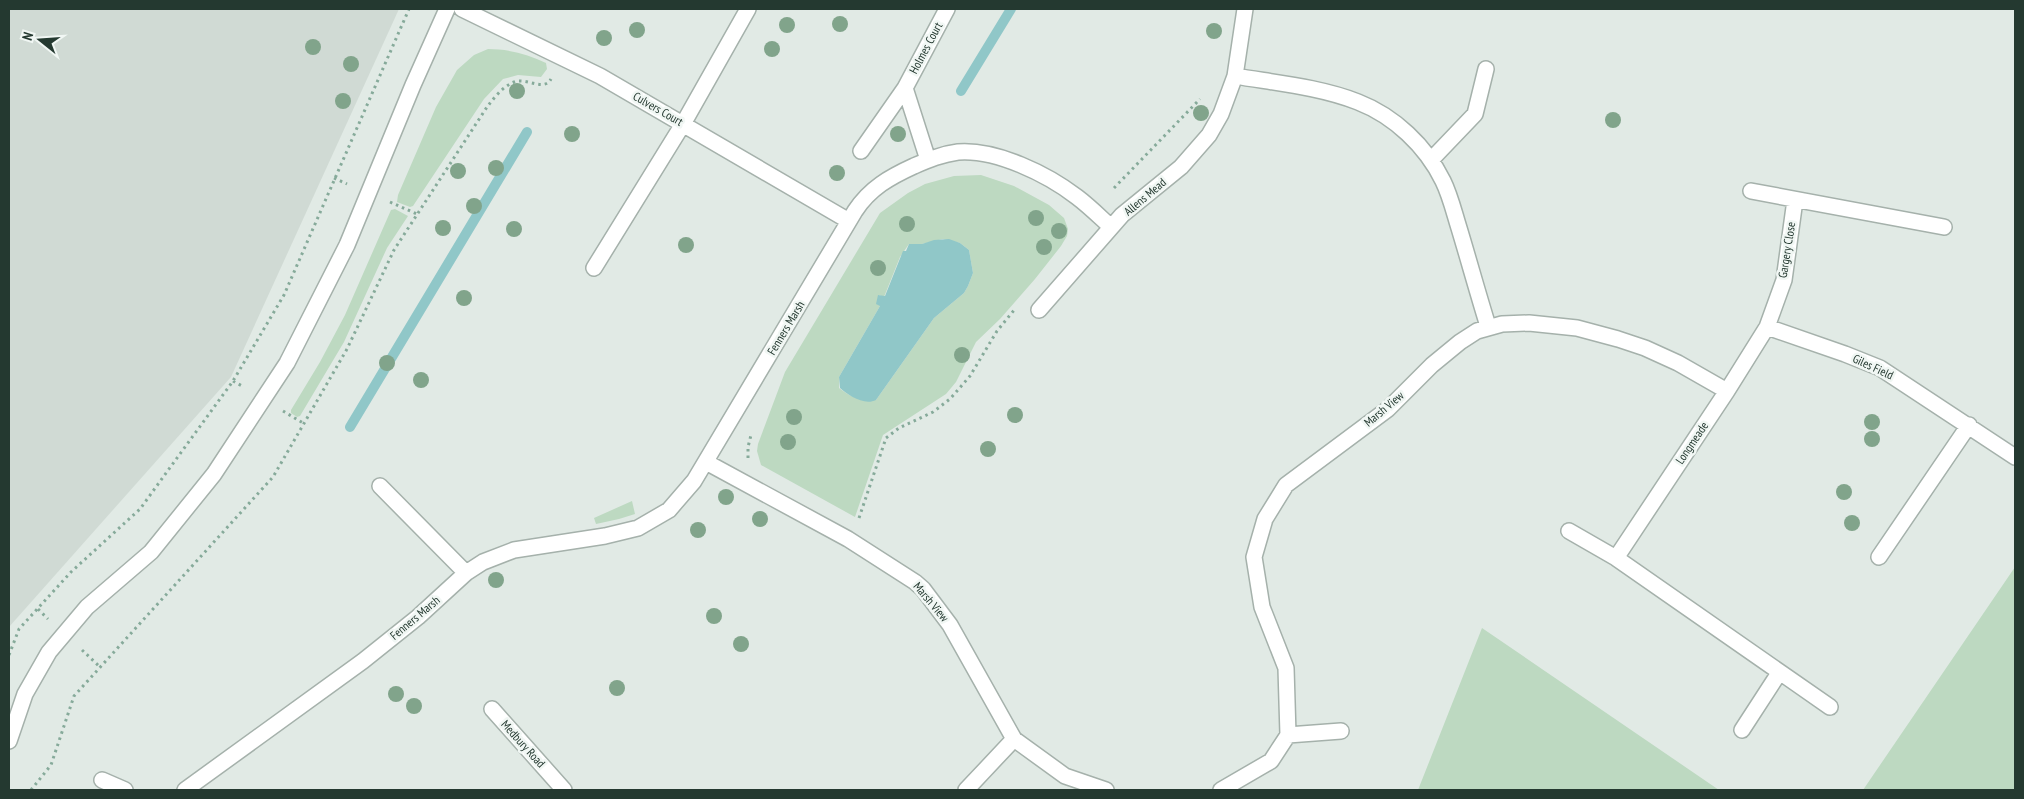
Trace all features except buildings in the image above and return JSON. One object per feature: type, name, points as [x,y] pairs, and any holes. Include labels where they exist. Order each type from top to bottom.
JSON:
[{"type":"street","points":[[9,741],[25,694],[49,652],[86,607],[151,552],[214,474],[287,363],[347,245],[413,85],[447,9]]},
{"type":"street","name":"Culvers Court","points":[[462,9],[562,56],[849,221]]},
{"type":"street","points":[[594,268],[683,124],[748,9]]},
{"type":"street","name":"Holmes Court","points":[[861,151],[905,88],[947,9]]},
{"type":"street","name":"Allens Mead","points":[[1039,310],[1122,215],[1181,167],[1209,135],[1221,114],[1235,76],[1245,9]]},
{"type":"street","points":[[1431,160],[1475,114],[1486,69]]},
{"type":"street","points":[[1235,76],[1318,91],[1364,104],[1399,126],[1431,160],[1447,190],[1488,326]]},
{"type":"street","name":"Holmes Court","points":[[905,88],[928,160]]},
{"type":"street","name":"Fenners Marsh","points":[[185,790],[363,661],[418,617],[466,573],[483,562],[514,550],[610,535],[647,524],[676,503],[706,462],[849,221],[865,197],[882,182],[941,155],[963,152],[979,153],[1010,161],[1036,172],[1069,192],[1111,227]]},
{"type":"street","points":[[1751,191],[1944,228]]},
{"type":"street","name":"Gargery Close","points":[[1767,327],[1784,280],[1795,200]]},
{"type":"street","name":"Marsh View","points":[[1288,735],[1286,668],[1262,607],[1254,558],[1266,519],[1286,486],[1388,409],[1432,365],[1460,342],[1488,326],[1521,322],[1576,328],[1645,348],[1727,391]]},
{"type":"street","name":"Longmeade","points":[[1616,558],[1727,391],[1767,327]]},
{"type":"street","name":"Giles Field","points":[[1767,327],[1880,368],[2015,457]]},
{"type":"street","points":[[1879,557],[1969,426]]},
{"type":"street","name":"Marsh View","points":[[706,462],[895,567],[923,589],[950,625],[1014,739],[1064,776],[1106,790]]},
{"type":"street","points":[[380,486],[466,573]]},
{"type":"street","points":[[1569,530],[1616,558],[1830,707]]},
{"type":"street","points":[[1742,730],[1779,672]]},
{"type":"street","name":"Medbury Road","points":[[492,709],[554,787]]},
{"type":"street","points":[[1221,790],[1271,760],[1288,735],[1341,732]]},
{"type":"street","points":[[966,790],[1014,739]]},
{"type":"street","points":[[102,780],[125,790]]},
{"type":"path","points":[[9,655],[19,629],[71,572],[140,509],[233,381],[284,295],[409,9]]},
{"type":"path","points":[[31,790],[50,765],[74,696],[273,477],[347,349],[390,256],[487,108],[500,92],[514,82],[549,84],[562,56]]},
{"type":"path","points":[[1111,191],[1204,94]]},
{"type":"path","points":[[834,532],[857,522],[886,438],[899,428],[933,412],[950,399],[970,376],[997,331],[1020,304]]},
{"type":"path","points":[[751,462],[747,454],[752,431]]},
{"type":"shaded area","points":[[9,9],[399,9],[231,377],[9,627]]},
{"type":"green space","points":[[488,49],[510,51],[532,57],[546,63],[547,69],[541,77],[518,75],[503,79],[484,99],[413,206],[410,207],[397,202],[398,195],[436,107],[457,70],[474,55]]},
{"type":"green space","points":[[981,175],[1014,186],[1049,205],[1064,218],[1068,229],[1067,236],[1035,279],[1000,319],[976,342],[956,382],[946,394],[883,435],[855,517],[761,465],[757,451],[758,444],[785,372],[880,213],[908,193],[925,184],[954,176]],"holes":[[[943,239],[960,243],[969,250],[973,273],[968,286],[964,293],[934,318],[876,400],[856,398],[839,388],[839,377],[880,306],[879,295],[884,297],[900,257],[909,244],[922,244]]]},
{"type":"green space","points":[[395,209],[408,216],[387,248],[344,342],[300,416],[297,417],[291,413],[291,410],[345,315],[391,210]]},
{"type":"green space","points":[[632,501],[635,514],[596,524],[594,518]]},
{"type":"green space","points":[[2015,567],[2015,790],[1863,790]]},
{"type":"green space","points":[[1482,628],[1719,790],[1418,790]]},
{"type":"water","points":[[949,239],[960,243],[969,250],[973,273],[964,293],[934,318],[876,400],[861,401],[847,394],[840,388],[839,377],[880,306],[876,304],[878,295],[885,296],[903,251],[906,251],[909,244],[922,244],[934,240]]},
{"type":"waterway","points":[[961,91],[1011,9]]},
{"type":"waterway","points":[[350,427],[527,132]]}]
